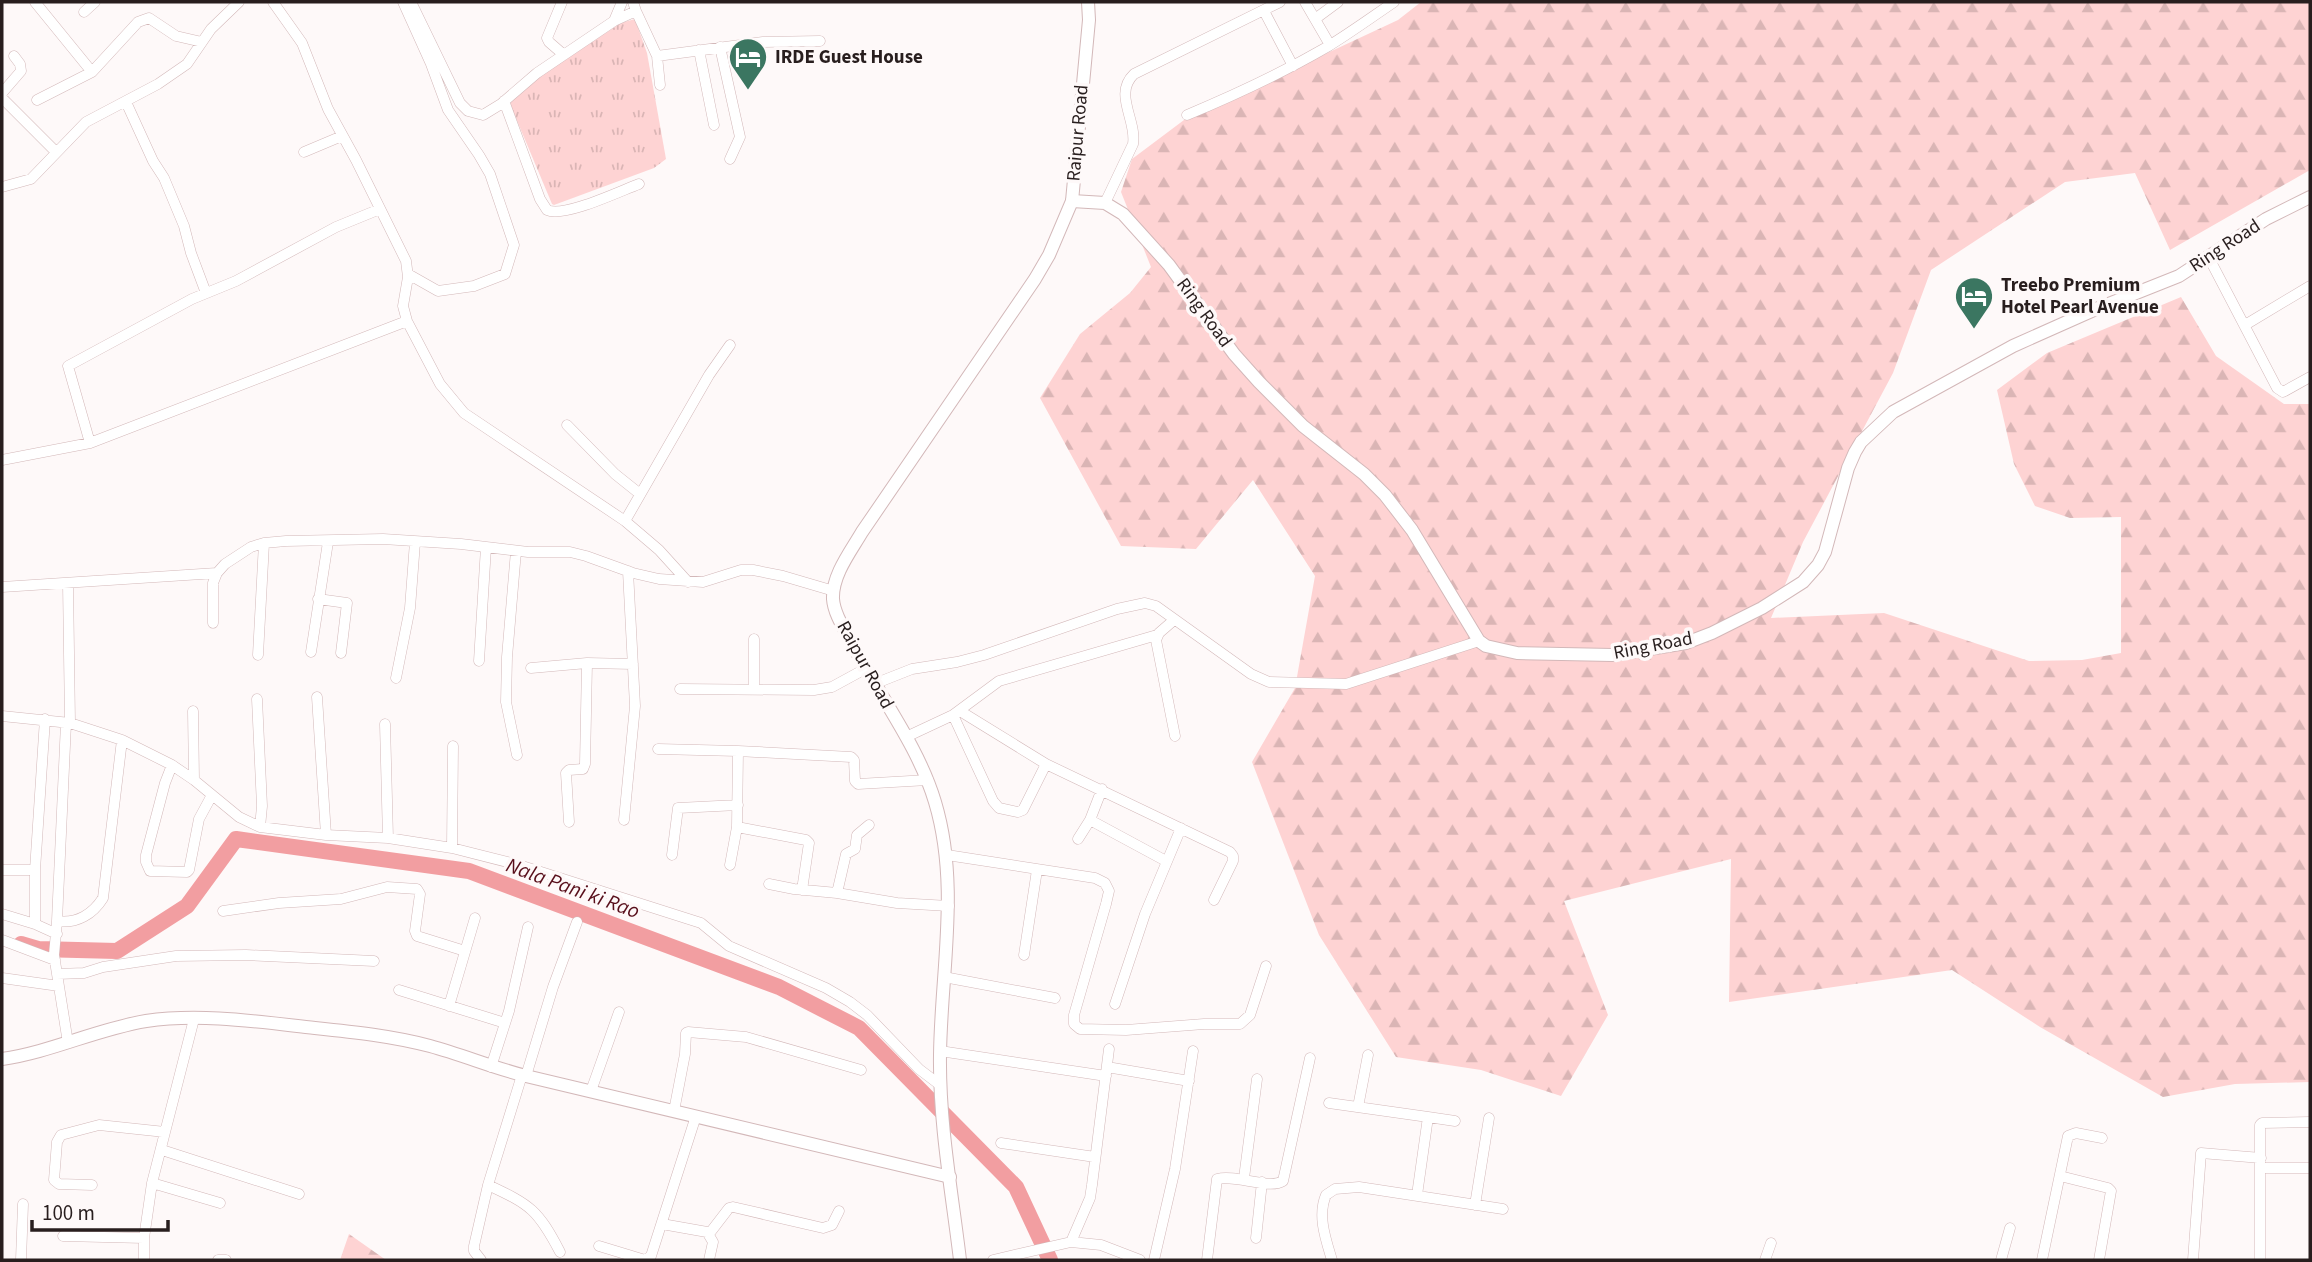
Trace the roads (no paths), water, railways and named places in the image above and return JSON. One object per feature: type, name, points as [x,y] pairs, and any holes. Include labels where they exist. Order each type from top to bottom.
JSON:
[{"type":"street","points":[[35,2],[92,72]]},
{"type":"street","points":[[84,12],[95,2]]},
{"type":"street","points":[[2,187],[31,179],[86,122],[126,102],[187,64],[211,29],[240,2]]},
{"type":"street","points":[[273,2],[302,43],[328,109],[402,253],[408,274],[404,306],[407,321],[440,384],[464,414],[625,521],[659,550],[688,582]]},
{"type":"street","points":[[403,2],[451,116],[486,166],[514,245],[505,274],[474,286],[438,291],[408,274]]},
{"type":"street","points":[[411,2],[457,99],[473,114],[483,115],[537,73],[635,7],[657,56],[660,85]]},
{"type":"street","points":[[562,2],[547,38],[564,55]]},
{"type":"street","points":[[614,22],[622,2]]},
{"type":"street","name":"Raipur Road","points":[[960,1260],[941,1088],[940,1051],[949,906],[947,855],[928,780],[865,669],[835,608],[834,591],[840,570],[862,532],[1049,255],[1072,201],[1089,20],[1088,2]]},
{"type":"street","points":[[1072,201],[1105,203],[1135,135],[1124,93],[1128,79],[1133,74],[1280,2]]},
{"type":"street","points":[[1305,2],[1330,45]]},
{"type":"street","points":[[1315,19],[1338,2]]},
{"type":"street","points":[[1187,115],[1242,92],[1293,66],[1394,2]]},
{"type":"street","points":[[1264,11],[1293,66]]},
{"type":"street","points":[[37,100],[92,72],[138,22],[147,17],[176,36],[202,42]]},
{"type":"street","points":[[657,56],[763,43],[820,41]]},
{"type":"street","points":[[720,47],[740,137],[730,159]]},
{"type":"street","points":[[699,50],[715,125]]},
{"type":"street","points":[[14,56],[21,71],[2,96],[56,152]]},
{"type":"street","points":[[504,101],[540,199],[547,210],[554,212],[571,209],[639,184]]},
{"type":"street","points":[[126,102],[153,161],[164,178],[184,226],[206,293]]},
{"type":"street","points":[[304,152],[342,136]]},
{"type":"street","name":"Ring Road","points":[[1105,203],[1123,214],[1154,247],[1234,354],[1259,382],[1303,426],[1364,474],[1385,495],[1412,530],[1479,641],[1486,646],[1517,653],[1612,655],[1686,643],[1762,608],[1803,582],[1825,552],[1845,477],[1855,452],[1861,442],[1893,412],[2013,346],[2179,276],[2266,219],[2310,197]]},
{"type":"street","points":[[90,443],[68,366],[336,227],[380,209]]},
{"type":"street","points":[[2208,258],[2277,388],[2280,391],[2288,390],[2310,377]]},
{"type":"street","points":[[2245,325],[2310,286]]},
{"type":"street","points":[[2,460],[90,443],[407,321]]},
{"type":"street","points":[[625,521],[709,375],[730,345]]},
{"type":"street","points":[[567,425],[615,474],[640,494]]},
{"type":"street","points":[[212,623],[213,583],[217,573],[239,554],[264,543],[383,539],[581,554],[659,579],[709,581],[741,570],[753,570],[834,591]]},
{"type":"street","points":[[311,652],[328,542]]},
{"type":"street","points":[[396,678],[410,608],[415,542]]},
{"type":"street","points":[[258,655],[264,543]]},
{"type":"street","points":[[479,661],[486,547]]},
{"type":"street","points":[[516,551],[506,702],[517,755]]},
{"type":"street","points":[[624,820],[634,726],[628,571]]},
{"type":"street","points":[[2,587],[217,573]]},
{"type":"street","points":[[68,583],[68,723],[55,958],[68,1043]]},
{"type":"street","points":[[318,599],[347,603],[341,653]]},
{"type":"street","points":[[874,684],[912,669],[984,655],[1135,604],[1146,603],[1156,606],[1251,674],[1269,682],[1346,684],[1479,641]]},
{"type":"street","points":[[906,737],[956,713],[989,687],[1006,678],[1157,635],[1174,620]]},
{"type":"street","points":[[1157,635],[1156,644],[1175,736]]},
{"type":"street","points":[[754,639],[754,688]]},
{"type":"street","points":[[531,668],[587,663],[633,664]]},
{"type":"street","points":[[569,822],[566,773],[569,770],[582,770],[585,764],[587,663]]},
{"type":"street","points":[[680,689],[814,690],[832,687],[865,669]]},
{"type":"street","points":[[317,697],[326,835]]},
{"type":"street","points":[[257,699],[262,806],[260,827]]},
{"type":"street","points":[[193,711],[194,780]]},
{"type":"street","points":[[956,713],[1046,764],[1230,852],[1233,862],[1214,900]]},
{"type":"street","points":[[956,713],[993,801],[1001,810],[1023,810],[1046,764]]},
{"type":"street","points":[[2,716],[68,723],[122,740],[172,765],[239,817],[260,827],[326,835],[388,838],[452,848],[519,865],[701,923],[736,950],[826,988],[850,1002],[867,1015],[941,1088]]},
{"type":"street","points":[[35,923],[35,870],[44,719]]},
{"type":"street","points":[[385,724],[388,838]]},
{"type":"street","points":[[57,922],[81,919],[99,905],[103,898],[122,740]]},
{"type":"street","points":[[452,848],[453,746]]},
{"type":"street","points":[[658,748],[851,757],[854,760],[855,781],[858,785],[928,780]]},
{"type":"street","points":[[730,865],[737,827],[738,751]]},
{"type":"street","points":[[172,765],[146,855],[145,862],[150,871],[189,870],[199,819],[212,794]]},
{"type":"street","points":[[1078,839],[1090,820],[1102,789]]},
{"type":"street","points":[[672,855],[678,808],[738,805]]},
{"type":"street","points":[[1090,820],[1166,861]]},
{"type":"street","points":[[837,892],[846,854],[855,849],[857,835],[869,825]]},
{"type":"street","points":[[737,827],[808,841],[802,890]]},
{"type":"street","points":[[1115,1004],[1145,914],[1181,828]]},
{"type":"street","points":[[947,855],[1095,878],[1105,883],[1108,887],[1106,904],[1073,1021],[1080,1030],[1240,1024],[1250,1015],[1266,966]]},
{"type":"street","points":[[2,870],[35,870]]},
{"type":"street","points":[[1024,955],[1037,870]]},
{"type":"street","points":[[769,884],[897,903],[949,906]]},
{"type":"street","points":[[223,911],[279,903],[341,899],[387,887],[407,887],[417,889],[420,894],[415,931],[417,936],[465,951]]},
{"type":"street","points":[[2,914],[35,923],[56,935]]},
{"type":"street","points":[[449,1006],[475,918]]},
{"type":"street","points":[[481,1260],[474,1251],[474,1246],[488,1185],[577,922]]},
{"type":"street","points":[[491,1067],[505,1023],[528,927]]},
{"type":"street","points":[[2,940],[55,958]]},
{"type":"street","points":[[57,974],[84,973],[176,956],[246,955],[373,961]]},
{"type":"street","points":[[944,977],[1055,998]]},
{"type":"street","points":[[2,978],[58,986]]},
{"type":"street","points":[[399,990],[505,1023]]},
{"type":"street","points":[[591,1091],[619,1012]]},
{"type":"street","points":[[2,1059],[132,1024],[167,1019],[249,1021],[386,1036],[433,1046],[491,1067],[950,1177]]},
{"type":"street","points":[[145,1260],[144,1238],[152,1183],[194,1019]]},
{"type":"street","points":[[674,1111],[688,1032],[746,1037],[862,1070]]},
{"type":"street","points":[[1071,1242],[1090,1198],[1109,1049]]},
{"type":"street","points":[[940,1051],[1189,1081]]},
{"type":"street","points":[[1154,1260],[1175,1169],[1193,1051]]},
{"type":"street","points":[[1358,1107],[1368,1055]]},
{"type":"street","points":[[1207,1260],[1216,1180],[1222,1177],[1244,1178],[1278,1184],[1285,1177],[1310,1058]]},
{"type":"street","points":[[1244,1178],[1257,1079]]},
{"type":"street","points":[[1329,1102],[1455,1121]]},
{"type":"street","points":[[599,1246],[648,1259],[651,1256],[695,1116]]},
{"type":"street","points":[[1417,1195],[1428,1117]]},
{"type":"street","points":[[1475,1205],[1489,1118]]},
{"type":"street","points":[[2260,1260],[2261,1124],[2310,1122]]},
{"type":"street","points":[[93,1185],[59,1184],[54,1180],[57,1142],[61,1135],[99,1125],[165,1132]]},
{"type":"street","points":[[2042,1260],[2070,1134],[2102,1138]]},
{"type":"street","points":[[1001,1143],[1095,1157]]},
{"type":"street","points":[[162,1150],[299,1194]]},
{"type":"street","points":[[2193,1260],[2201,1153],[2310,1168]]},
{"type":"street","points":[[2060,1176],[2111,1191],[2099,1260]]},
{"type":"street","points":[[1256,1238],[1262,1182]]},
{"type":"street","points":[[152,1183],[220,1203]]},
{"type":"street","points":[[488,1185],[530,1207],[544,1223],[560,1252]]},
{"type":"street","points":[[1332,1260],[1323,1220],[1324,1200],[1330,1192],[1345,1187],[1503,1209]]},
{"type":"street","points":[[21,1260],[23,1204]]},
{"type":"street","points":[[709,1234],[730,1207],[823,1228],[832,1225],[839,1212]]},
{"type":"street","points":[[662,1224],[703,1230],[709,1234],[713,1242],[709,1260]]},
{"type":"street","points":[[2001,1260],[2010,1228]]},
{"type":"street","points":[[63,1236],[144,1238]]},
{"type":"street","points":[[993,1260],[1013,1258],[1054,1244],[1071,1242],[1101,1245],[1140,1260]]},
{"type":"street","points":[[1765,1260],[1771,1243]]},
{"type":"street","points":[[218,1260],[226,1260]]},
{"type":"waterway","name":"Nala Pani ki Rao","points":[[21,944],[38,949],[117,951],[187,906],[236,839],[469,871],[779,987],[859,1028],[1016,1187],[1050,1260]]},
{"type":"place","name":"IRDE Guest House","points":[[748,91]]},
{"type":"place","name":"Treebo Premium Hotel Pearl Avenue","points":[[1974,330]]}]
